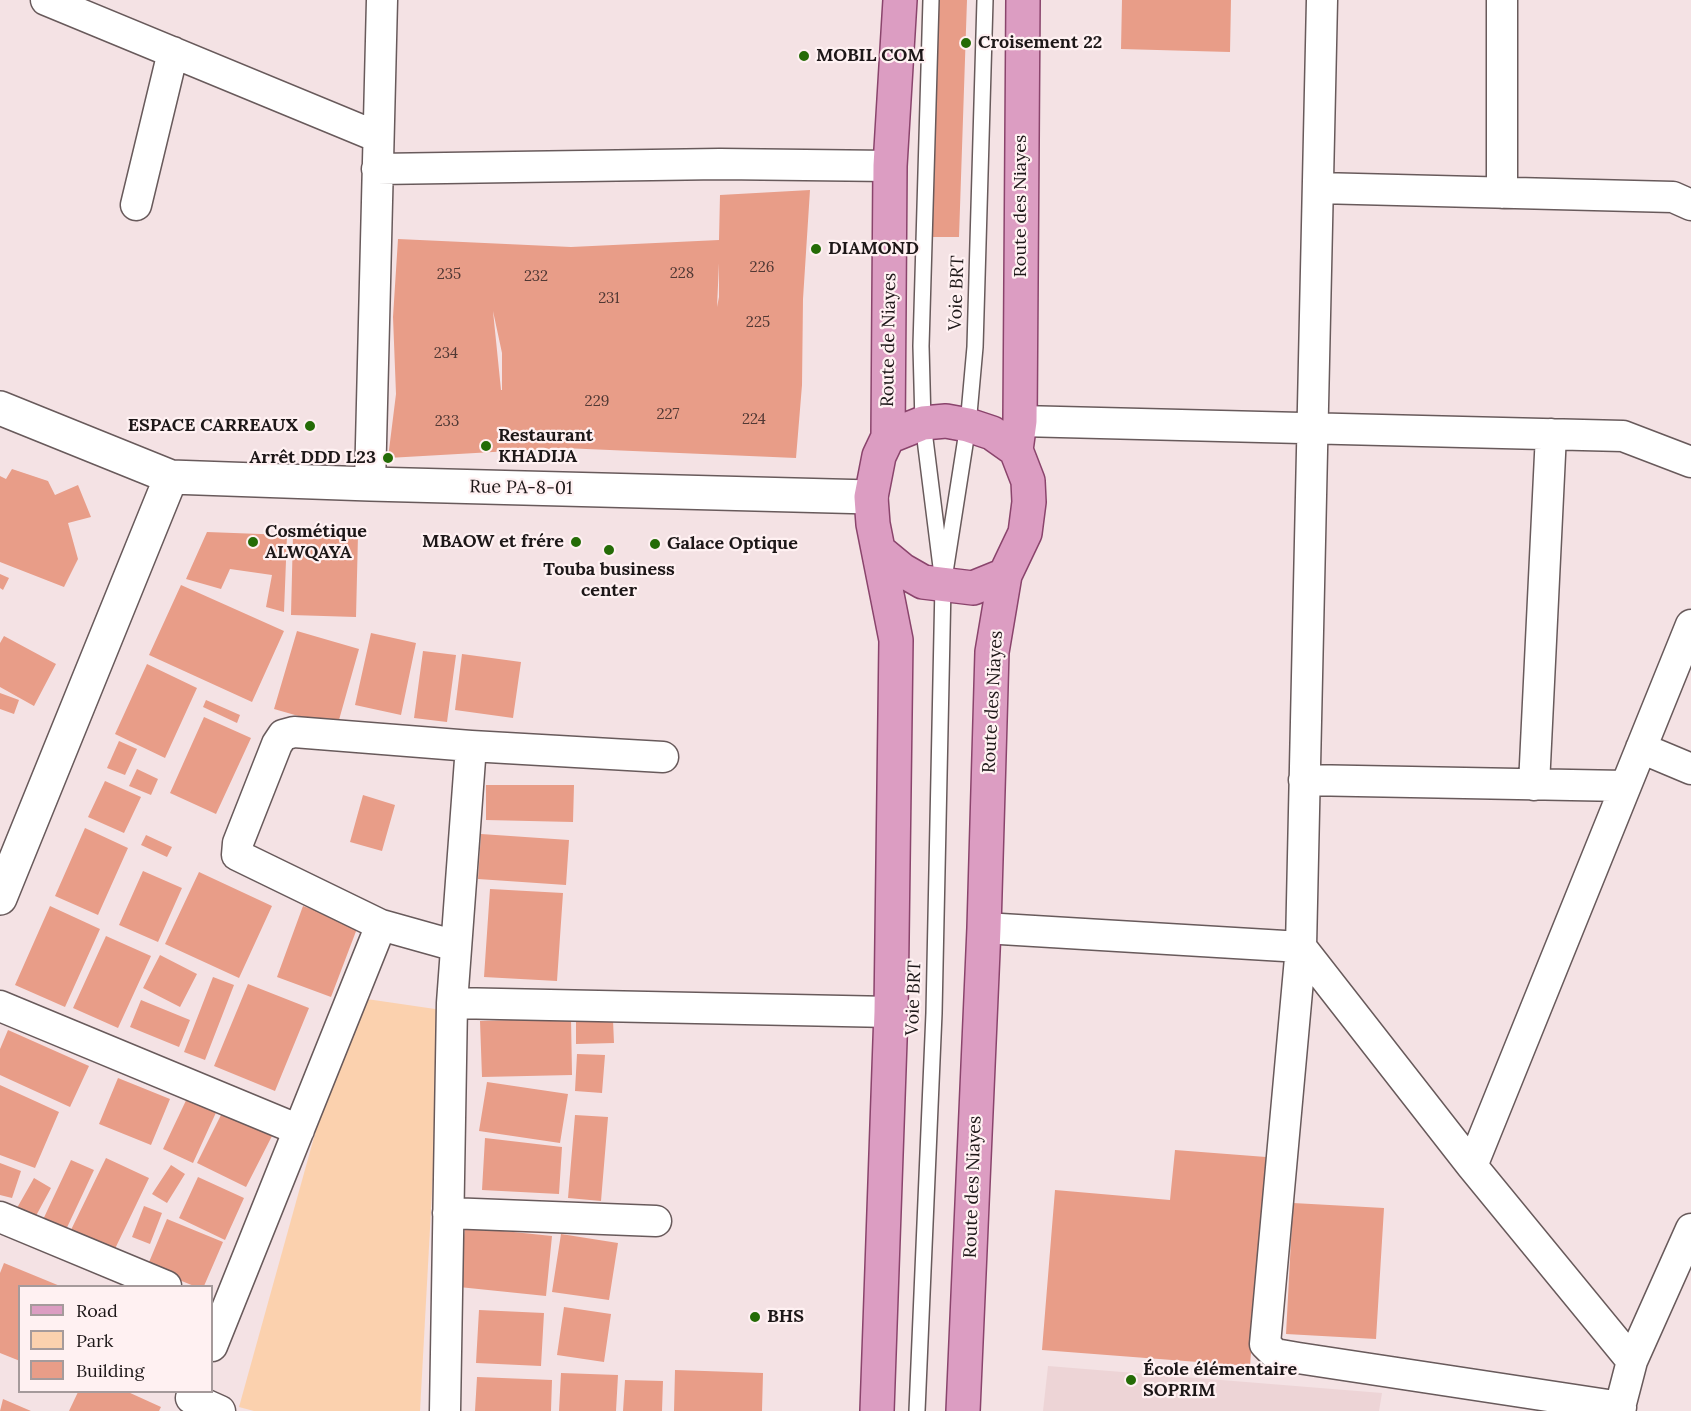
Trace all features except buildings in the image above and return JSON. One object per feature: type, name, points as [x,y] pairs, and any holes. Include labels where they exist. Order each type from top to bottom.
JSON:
[{"type":"main road","name":"Route de Niayes","points":[[871,497],[879,456],[888,437],[890,166],[900,0]]},
{"type":"main road","name":"Route des Niayes","points":[[963,1411],[984,928],[992,652],[1005,576],[1025,533],[1029,502],[1028,481],[1018,435],[1023,0]]},
{"type":"main road","points":[[888,437],[923,423],[946,421],[992,433],[1018,435]]},
{"type":"main road","points":[[871,497],[873,524],[896,640],[891,1012],[877,1411]]},
{"type":"main road","points":[[879,551],[902,570],[923,582],[973,588],[1005,576]]},
{"type":"street","points":[[46,0],[378,136]]},
{"type":"street","points":[[370,484],[382,0]]},
{"type":"street","points":[[1322,0],[1301,947],[1264,1344],[1275,1354],[1620,1409],[1632,1361],[1691,1229]]},
{"type":"street","points":[[1502,0],[1502,192]]},
{"type":"street","points":[[136,206],[173,52]]},
{"type":"street","points":[[378,169],[720,164],[890,166]]},
{"type":"street","points":[[1318,188],[1673,197],[1691,205]]},
{"type":"street","name":"Rue PA-8-01","points":[[0,408],[171,477],[871,497]]},
{"type":"street","points":[[1018,435],[1313,428],[1623,436],[1691,462]]},
{"type":"street","points":[[1534,785],[1551,434]]},
{"type":"street","points":[[0,898],[171,477]]},
{"type":"street","points":[[1472,1166],[1691,625]]},
{"type":"street","points":[[456,946],[381,925],[237,855],[238,843],[283,735],[294,732],[471,746],[663,757]]},
{"type":"street","points":[[445,1411],[452,1003],[471,746]]},
{"type":"street","points":[[1641,748],[1691,769]]},
{"type":"street","points":[[1304,780],[1626,786]]},
{"type":"street","points":[[213,1340],[218,1308],[299,1130],[381,925]]},
{"type":"street","points":[[984,928],[1301,947],[1472,1166],[1632,1361]]},
{"type":"street","points":[[452,1003],[891,1012]]},
{"type":"street","points":[[0,1006],[299,1130]]},
{"type":"street","points":[[448,1213],[656,1221]]},
{"type":"street","points":[[0,1217],[161,1285]]},
{"type":"street","points":[[190,1400],[220,1411]]},
{"type":"lane","name":"Voie BRT","points":[[931,0],[921,346],[923,423],[943,585]]},
{"type":"lane","name":"Voie BRT","points":[[917,1411],[934,1012],[943,585],[968,425],[975,347],[985,0]]},
{"type":"shaded area","name":"École élémentaire SOPRIM","points":[[1048,1366],[1382,1393],[1379,1411],[1043,1411]]},
{"type":"green space","points":[[353,997],[442,1010],[420,1411],[254,1411],[239,1407]]},
{"type":"place","name":"Croisement 22","points":[[966,43]]},
{"type":"place","name":"MOBIL COM","points":[[804,56]]},
{"type":"place","name":"DIAMOND","points":[[816,249]]},
{"type":"place","name":"ESPACE CARREAUX","points":[[310,426]]},
{"type":"place","name":"Restaurant KHADIJA","points":[[486,446]]},
{"type":"place","name":"Arrêt DDD L23","points":[[388,458]]},
{"type":"place","name":"Cosmétique ALWQAYA","points":[[253,542]]},
{"type":"place","name":"MBAOW et frére","points":[[576,542]]},
{"type":"place","name":"Galace Optique","points":[[655,544]]},
{"type":"place","name":"Touba business center","points":[[609,550]]},
{"type":"place","name":"BHS","points":[[755,1317]]},
{"type":"place","name":"École élémentaire SOPRIM","points":[[1131,1380]]}]
